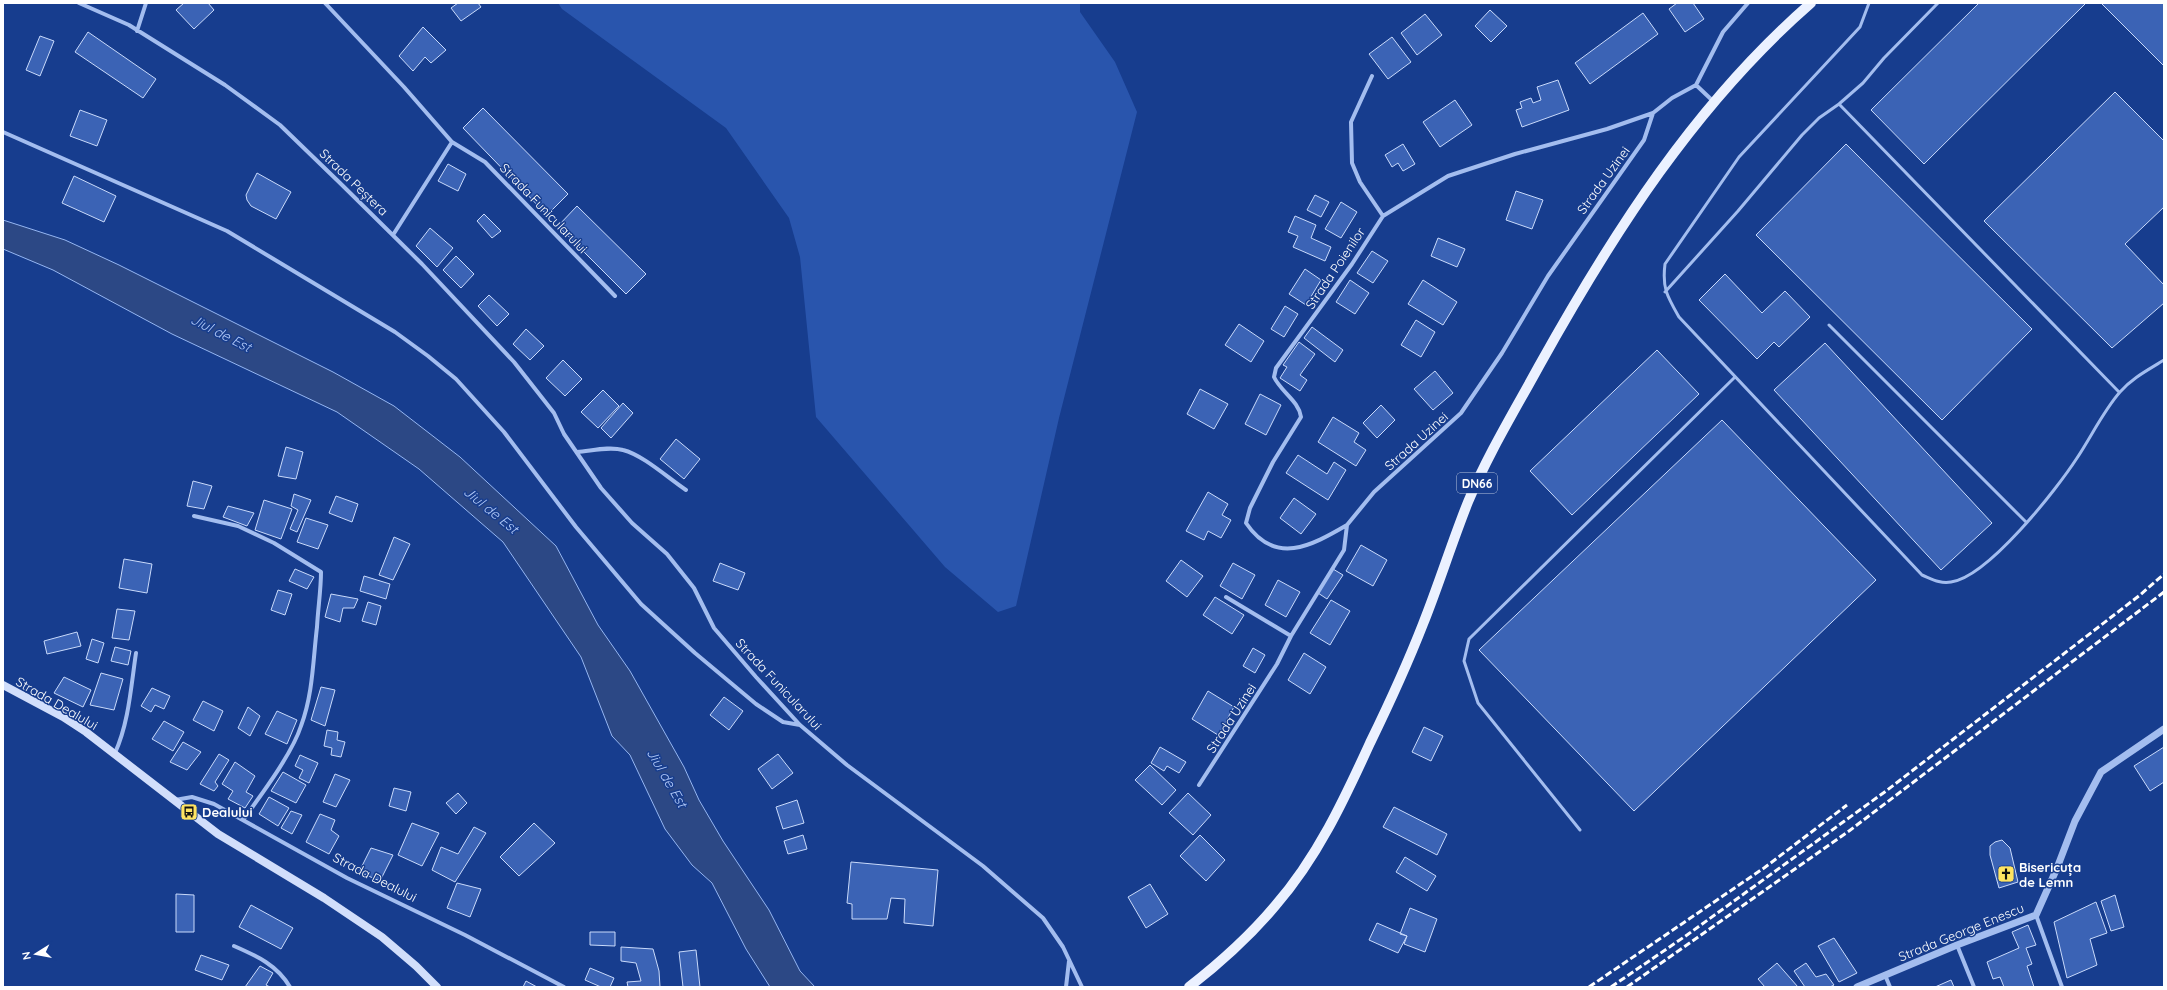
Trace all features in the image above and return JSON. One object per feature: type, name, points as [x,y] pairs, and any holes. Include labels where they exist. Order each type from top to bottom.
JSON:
[{"type":"main road","name":"DN66","points":[[1189,987],[1223,961],[1277,905],[1303,870],[1321,841],[1360,765],[1403,673],[1423,624],[1468,502],[1498,439],[1569,313],[1610,246],[1654,179],[1714,102],[1768,42],[1811,3]]},
{"type":"main road","name":"Strada Dealului","points":[[3,685],[63,717],[115,753],[173,801],[218,834],[324,898],[382,937],[416,966],[437,987]]},
{"type":"street","name":"Strada Peștera","points":[[79,3],[138,31],[225,85],[280,125],[393,235],[514,362],[554,413],[564,434]]},
{"type":"street","points":[[138,31],[146,3]]},
{"type":"street","name":"Strada Funicularului","points":[[325,3],[404,87],[452,142],[485,162],[614,296]]},
{"type":"street","points":[[1714,102],[1696,85],[1723,32],[1748,3]]},
{"type":"street","points":[[1372,76],[1350,122],[1352,163],[1360,182],[1382,216]]},
{"type":"street","name":"Strada Poienilor","points":[[1347,525],[1322,540],[1299,548],[1276,548],[1256,537],[1246,523],[1250,508],[1273,462],[1301,417],[1300,408],[1278,386],[1274,377],[1276,368],[1343,277],[1382,216],[1448,176],[1514,154],[1606,129],[1652,112],[1672,98],[1696,85]]},
{"type":"street","name":"Strada Uzinei","points":[[1199,784],[1277,664],[1291,636],[1344,550],[1347,525],[1374,492],[1462,412],[1502,353],[1548,276],[1644,140],[1652,112]]},
{"type":"street","points":[[3,132],[227,231],[395,332],[428,356],[456,379],[504,432],[576,527],[641,604],[694,653],[756,704],[783,722],[800,725]]},
{"type":"street","points":[[393,235],[452,142]]},
{"type":"street","name":"Strada Funicularului","points":[[564,434],[601,488],[632,523],[667,554],[694,588],[714,628],[800,725],[847,765],[983,866],[1018,895],[1050,927],[1063,947],[1082,987]]},
{"type":"street","points":[[577,452],[612,448],[623,450],[644,461],[686,490]]},
{"type":"street","points":[[194,516],[238,526],[274,543],[321,572],[313,672],[308,703],[301,727],[290,749],[243,820]]},
{"type":"street","points":[[1226,597],[1291,636]]},
{"type":"street","points":[[115,753],[121,741],[125,722],[136,653]]},
{"type":"street","name":"Strada George Enescu","points":[[1857,987],[1957,945],[2036,915],[2057,868],[2075,821],[2101,772],[2164,729]]},
{"type":"street","name":"Strada Dealului","points":[[173,801],[183,798],[203,799],[347,878],[465,935],[564,987]]},
{"type":"street","points":[[2036,915],[2062,987]]},
{"type":"street","points":[[1957,945],[1974,987]]},
{"type":"street","points":[[234,946],[254,954],[276,967],[290,987]]},
{"type":"street","points":[[1066,987],[1069,961]]},
{"type":"street","points":[[1885,975],[1890,987]]},
{"type":"lane","points":[[1869,3],[1860,27],[1739,157],[1665,264],[1663,280],[1665,292],[1679,317],[1922,575],[1937,582],[1950,582],[1962,579],[2001,550],[2044,503],[2076,460],[2119,392],[2133,378],[2164,360]]},
{"type":"lane","points":[[1665,292],[1738,211],[1802,135],[1819,118],[1839,104],[1863,83],[1884,58],[1938,3]]},
{"type":"lane","points":[[1839,104],[2119,392]]},
{"type":"lane","points":[[1829,325],[2026,522]]},
{"type":"lane","points":[[1580,830],[1478,703],[1464,662],[1469,638],[1735,377]]},
{"type":"shaded area","points":[[558,3],[1080,3],[1080,12],[1115,62],[1137,112],[1059,418],[1016,606],[998,612],[945,567],[816,417],[800,257],[789,218],[726,128],[562,9]]},
{"type":"water","name":"Jiul de Est","points":[[3,220],[65,240],[119,265],[333,372],[394,406],[460,457],[556,546],[598,625],[630,671],[684,767],[699,800],[723,841],[769,910],[800,971],[815,987],[770,987],[746,949],[712,883],[692,865],[665,829],[630,755],[612,736],[581,657],[503,542],[419,469],[337,412],[172,334],[53,270],[3,249]]},
{"type":"building","points":[[184,3],[208,3],[214,10],[194,29],[176,10]]},
{"type":"building","points":[[458,3],[478,3],[481,7],[461,21],[451,8]]},
{"type":"building","points":[[1677,3],[1693,3],[1704,19],[1685,32],[1669,9]]},
{"type":"building","points":[[1979,3],[2086,3],[1924,164],[1871,110]]},
{"type":"building","points":[[2101,3],[2164,3],[2164,66]]},
{"type":"building","points":[[1490,10],[1507,26],[1491,42],[1475,26]]},
{"type":"building","points":[[1643,13],[1658,34],[1590,84],[1575,63]]},
{"type":"building","points":[[1425,14],[1442,35],[1417,55],[1401,33]]},
{"type":"building","points":[[423,27],[446,50],[431,63],[425,57],[413,71],[399,56]]},
{"type":"building","points":[[88,32],[156,79],[143,98],[75,52]]},
{"type":"building","points":[[40,36],[54,41],[40,76],[26,70]]},
{"type":"building","points":[[1392,37],[1411,62],[1388,79],[1369,54]]},
{"type":"building","points":[[1558,80],[1569,110],[1522,127],[1516,110],[1522,108],[1520,102],[1531,98],[1533,103],[1541,100],[1537,87]]},
{"type":"building","points":[[2115,92],[2164,141],[2164,207],[2125,244],[2164,285],[2164,303],[2112,348],[1984,221]]},
{"type":"building","points":[[1455,100],[1472,125],[1440,147],[1423,122]]},
{"type":"building","points":[[483,108],[568,194],[547,215],[463,128]]},
{"type":"building","points":[[80,110],[107,120],[97,146],[70,136]]},
{"type":"building","points":[[1403,144],[1415,164],[1403,171],[1398,163],[1392,167],[1385,155]]},
{"type":"building","points":[[1846,144],[2032,329],[1942,420],[1756,235]]},
{"type":"building","points":[[448,164],[466,174],[458,191],[438,181]]},
{"type":"building","points":[[257,173],[291,192],[276,219],[251,206],[247,200],[246,195]]},
{"type":"building","points":[[74,176],[116,196],[104,222],[62,203]]},
{"type":"building","points":[[1516,191],[1543,200],[1532,229],[1506,220]]},
{"type":"building","points":[[1315,195],[1329,202],[1321,217],[1307,210]]},
{"type":"building","points":[[1341,202],[1357,212],[1341,238],[1325,229]]},
{"type":"building","points":[[577,206],[646,274],[626,294],[558,226]]},
{"type":"building","points":[[484,214],[501,231],[492,238],[477,221]]},
{"type":"building","points":[[1295,216],[1316,225],[1311,238],[1331,247],[1325,261],[1293,247],[1298,236],[1288,232]]},
{"type":"building","points":[[430,228],[453,248],[437,267],[416,246]]},
{"type":"building","points":[[1438,238],[1465,249],[1457,267],[1431,256]]},
{"type":"building","points":[[1372,251],[1388,261],[1373,283],[1357,273]]},
{"type":"building","points":[[456,256],[474,274],[461,288],[443,270]]},
{"type":"building","points":[[1305,269],[1321,280],[1306,305],[1289,294]]},
{"type":"building","points":[[1725,274],[1762,313],[1785,291],[1810,317],[1779,347],[1774,342],[1757,359],[1699,300]]},
{"type":"building","points":[[1350,280],[1369,293],[1355,314],[1336,302]]},
{"type":"building","points":[[1423,280],[1457,302],[1443,325],[1408,304]]},
{"type":"building","points":[[489,295],[509,314],[497,326],[478,306]]},
{"type":"building","points":[[1285,306],[1298,314],[1284,337],[1271,329]]},
{"type":"building","points":[[1416,320],[1435,332],[1421,357],[1401,345]]},
{"type":"building","points":[[1239,324],[1264,341],[1251,362],[1225,345]]},
{"type":"building","points":[[1312,327],[1343,350],[1335,362],[1304,338]]},
{"type":"building","points":[[526,329],[544,346],[530,360],[513,344]]},
{"type":"building","points":[[1299,342],[1315,354],[1300,375],[1307,380],[1300,391],[1280,378],[1287,367],[1283,365]]},
{"type":"building","points":[[1825,343],[1992,523],[1941,570],[1774,390]]},
{"type":"building","points":[[1657,350],[1699,394],[1572,515],[1530,471]]},
{"type":"building","points":[[563,360],[582,379],[565,396],[546,378]]},
{"type":"building","points":[[1435,371],[1453,393],[1433,410],[1414,389]]},
{"type":"building","points":[[1200,389],[1228,404],[1214,429],[1187,414]]},
{"type":"building","points":[[603,390],[619,406],[598,428],[581,412]]},
{"type":"building","points":[[1260,394],[1281,405],[1266,435],[1245,424]]},
{"type":"building","points":[[623,403],[633,413],[611,438],[601,428]]},
{"type":"building","points":[[1381,405],[1395,420],[1377,438],[1363,423]]},
{"type":"building","points":[[1333,417],[1359,433],[1354,442],[1366,450],[1356,466],[1318,442]]},
{"type":"building","points":[[1722,420],[1876,580],[1634,811],[1479,650]]},
{"type":"building","points":[[676,439],[700,459],[684,479],[660,459]]},
{"type":"building","points":[[286,447],[303,452],[296,479],[278,476]]},
{"type":"building","points":[[1298,455],[1327,474],[1334,462],[1346,470],[1328,500],[1286,473]]},
{"type":"building","points":[[193,481],[212,486],[204,509],[187,506]]},
{"type":"building","points":[[1208,492],[1228,504],[1222,515],[1231,520],[1221,538],[1208,531],[1204,540],[1186,531]]},
{"type":"building","points":[[294,494],[311,500],[297,532],[290,529],[298,510],[291,506]]},
{"type":"building","points":[[336,496],[358,504],[352,522],[329,513]]},
{"type":"building","points":[[1294,498],[1316,514],[1301,534],[1280,518]]},
{"type":"building","points":[[264,500],[292,509],[281,539],[255,530]]},
{"type":"building","points":[[228,506],[254,513],[247,526],[223,517]]},
{"type":"building","points":[[306,518],[328,525],[318,549],[297,542]]},
{"type":"building","points":[[394,537],[410,544],[393,580],[379,575]]},
{"type":"building","points":[[1361,545],[1387,560],[1373,586],[1346,571]]},
{"type":"building","points":[[124,559],[152,564],[147,593],[119,588]]},
{"type":"building","points":[[1181,560],[1203,576],[1187,597],[1166,581]]},
{"type":"building","points":[[720,563],[745,573],[738,590],[713,581]]},
{"type":"building","points":[[1233,563],[1255,575],[1242,599],[1220,586]]},
{"type":"building","points":[[295,569],[314,577],[307,589],[289,581]]},
{"type":"building","points":[[1333,569],[1343,575],[1327,599],[1318,593]]},
{"type":"building","points":[[364,576],[390,584],[386,599],[360,591]]},
{"type":"building","points":[[1278,580],[1300,592],[1286,617],[1265,605]]},
{"type":"building","points":[[278,590],[292,594],[285,615],[271,610]]},
{"type":"building","points":[[331,594],[358,599],[354,608],[343,608],[340,622],[325,617]]},
{"type":"building","points":[[1215,597],[1244,615],[1232,634],[1203,615]]},
{"type":"building","points":[[1331,600],[1350,611],[1330,645],[1310,633]]},
{"type":"building","points":[[368,602],[381,606],[376,625],[362,621]]},
{"type":"building","points":[[117,609],[135,611],[129,640],[112,638]]},
{"type":"building","points":[[77,632],[81,646],[47,654],[44,641]]},
{"type":"building","points":[[92,639],[104,643],[98,663],[86,659]]},
{"type":"building","points":[[115,647],[131,651],[128,665],[111,661]]},
{"type":"building","points":[[1253,648],[1265,655],[1255,673],[1243,666]]},
{"type":"building","points":[[1304,653],[1326,667],[1310,694],[1288,680]]},
{"type":"building","points":[[101,673],[123,679],[114,710],[90,705]]},
{"type":"building","points":[[64,677],[91,690],[83,707],[54,693]]},
{"type":"building","points":[[321,687],[335,690],[325,726],[311,720]]},
{"type":"building","points":[[152,688],[170,696],[164,709],[155,705],[151,712],[141,706]]},
{"type":"building","points":[[1208,691],[1234,707],[1218,735],[1192,719]]},
{"type":"building","points":[[724,697],[743,711],[729,730],[710,715]]},
{"type":"building","points":[[203,701],[223,711],[214,731],[193,720]]},
{"type":"building","points":[[248,707],[260,716],[250,736],[238,728]]},
{"type":"building","points":[[277,711],[297,720],[287,744],[265,734]]},
{"type":"building","points":[[164,721],[184,732],[173,751],[152,739]]},
{"type":"building","points":[[1424,727],[1443,736],[1431,761],[1412,752]]},
{"type":"building","points":[[327,730],[338,732],[337,740],[345,742],[341,757],[331,755],[332,748],[324,746]]},
{"type":"building","points":[[183,742],[201,752],[187,770],[170,762]]},
{"type":"building","points":[[1160,747],[1186,762],[1179,773],[1167,766],[1164,771],[1151,763]]},
{"type":"building","points":[[2164,747],[2164,782],[2150,791],[2134,766]]},
{"type":"building","points":[[219,754],[229,760],[215,782],[218,786],[214,791],[200,784]]},
{"type":"building","points":[[778,754],[793,773],[772,789],[758,769]]},
{"type":"building","points":[[300,755],[318,763],[309,783],[299,778],[303,770],[295,766]]},
{"type":"building","points":[[235,762],[255,776],[246,792],[253,796],[245,808],[228,799],[233,791],[222,784]]},
{"type":"building","points":[[1150,765],[1176,790],[1162,805],[1135,780]]},
{"type":"building","points":[[283,772],[306,785],[296,803],[271,791]]},
{"type":"building","points":[[335,774],[350,780],[336,807],[323,802]]},
{"type":"building","points":[[394,788],[411,792],[406,811],[389,806]]},
{"type":"building","points":[[458,793],[467,803],[456,814],[446,803]]},
{"type":"building","points":[[1188,793],[1211,815],[1193,835],[1169,813]]},
{"type":"building","points":[[269,797],[289,808],[278,826],[259,814]]},
{"type":"building","points":[[797,800],[804,823],[783,829],[776,807]]},
{"type":"building","points":[[1394,807],[1447,834],[1437,855],[1383,827]]},
{"type":"building","points":[[291,811],[302,815],[292,834],[281,828]]},
{"type":"building","points":[[320,814],[335,820],[331,830],[339,836],[329,854],[306,842]]},
{"type":"building","points":[[412,823],[439,833],[422,866],[398,855]]},
{"type":"building","points":[[534,823],[555,843],[519,876],[500,857]]},
{"type":"building","points":[[474,827],[486,833],[455,882],[432,870],[441,847],[458,854]]},
{"type":"building","points":[[803,835],[807,849],[788,854],[784,841]]},
{"type":"building","points":[[1200,835],[1225,860],[1206,881],[1180,856]]},
{"type":"building","name":"Bisericuța de Lemn","points":[[2002,840],[2010,848],[2018,882],[1999,888],[1990,855],[1990,846],[1995,842]]},
{"type":"building","points":[[371,848],[393,855],[380,881],[359,872]]},
{"type":"building","points":[[1405,857],[1436,876],[1427,891],[1396,872]]},
{"type":"building","points":[[851,862],[938,870],[933,926],[904,923],[905,899],[891,898],[887,919],[852,919],[852,904],[847,903]]},
{"type":"building","points":[[457,883],[481,889],[470,917],[447,908]]},
{"type":"building","points":[[1150,884],[1168,914],[1146,928],[1128,897]]},
{"type":"building","points":[[176,894],[194,895],[194,932],[176,932]]},
{"type":"building","points":[[2115,895],[2124,927],[2111,931],[2101,901]]},
{"type":"building","points":[[2096,902],[2107,933],[2090,939],[2097,965],[2067,978],[2054,922]]},
{"type":"building","points":[[251,905],[293,928],[281,949],[239,927]]},
{"type":"building","points":[[1410,908],[1437,919],[1425,952],[1404,944],[1407,936],[1400,934]]},
{"type":"building","points":[[1377,923],[1407,936],[1398,953],[1369,940]]},
{"type":"building","points":[[2028,925],[2036,945],[2026,948],[2032,964],[2027,966],[2034,987],[2004,987],[2000,977],[1993,979],[1987,962],[2019,948],[2012,932]]},
{"type":"building","points":[[590,932],[615,932],[615,946],[590,945]]},
{"type":"building","points":[[1834,938],[1857,973],[1839,982],[1818,946]]},
{"type":"building","points":[[621,947],[653,949],[659,971],[660,987],[628,987],[627,982],[641,981],[636,963],[621,961]]},
{"type":"building","points":[[696,950],[700,987],[683,987],[679,952]]},
{"type":"building","points":[[201,955],[229,965],[222,980],[195,970]]},
{"type":"building","points":[[1777,963],[1798,987],[1765,987],[1758,979]]},
{"type":"building","points":[[1806,963],[1816,977],[1826,974],[1834,985],[1830,987],[1805,987],[1794,971]]},
{"type":"building","points":[[260,966],[273,973],[266,985],[270,987],[245,987]]},
{"type":"building","points":[[590,968],[614,978],[610,987],[601,987],[585,980]]},
{"type":"building","points":[[1951,980],[1954,987],[1935,987]]},
{"type":"building","points":[[526,981],[537,987],[523,987]]},
{"type":"railway","points":[[1611,987],[1687,935],[1886,791],[2140,595],[2164,574]]},
{"type":"railway","points":[[1627,987],[1849,831],[2164,592]]},
{"type":"railway","points":[[1589,987],[1764,868],[1847,805]]},
{"type":"place","name":"Dealului","points":[[189,812]]},
{"type":"place","name":"Bisericuța de Lemn","points":[[2006,874]]}]
